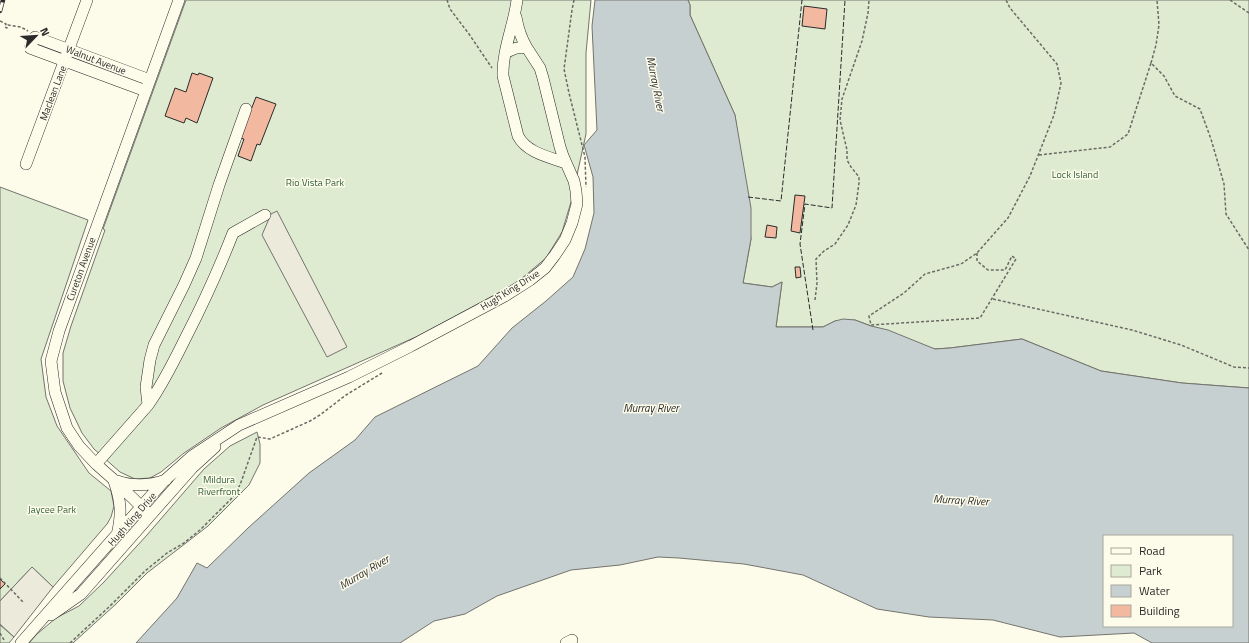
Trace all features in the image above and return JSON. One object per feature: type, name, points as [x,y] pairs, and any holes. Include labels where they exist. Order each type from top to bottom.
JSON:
[{"type":"street","name":"Maclean Lane","points":[[26,164],[87,0]]},
{"type":"street","name":"Cureton Avenue","points":[[146,511],[96,464],[79,446],[67,428],[55,392],[51,361],[59,331],[179,0]]},
{"type":"street","points":[[517,0],[505,53],[503,76],[518,136],[528,148],[566,163]]},
{"type":"street","name":"Hugh King Drive","points":[[36,626],[81,594],[146,511],[166,480],[192,456],[239,426],[376,365],[504,296],[530,280],[545,268],[565,240],[572,223],[576,204],[576,191],[574,181],[560,147],[540,68],[521,38],[515,12]]},
{"type":"street","name":"Walnut Avenue","points":[[146,91],[30,48],[35,37],[150,80]]},
{"type":"street","points":[[50,55],[54,44]]},
{"type":"street","points":[[505,53],[516,48],[528,48]]},
{"type":"street","points":[[119,81],[123,70]]},
{"type":"street","points":[[148,405],[146,387],[154,345],[196,258],[219,185],[246,109]]},
{"type":"street","points":[[96,464],[148,405],[164,380],[198,314],[222,262],[233,233],[265,215]]},
{"type":"street","name":"Hugh King Drive","points":[[21,643],[117,536],[239,426]]},
{"type":"street","points":[[113,479],[127,484],[140,486],[166,480]]},
{"type":"street","points":[[113,479],[119,495],[121,510],[117,536]]},
{"type":"path","points":[[447,0],[450,9],[469,34],[492,69],[503,76]]},
{"type":"path","points":[[574,0],[564,69],[585,157],[586,192]]},
{"type":"path","points":[[815,300],[817,283],[816,259],[824,251],[835,244],[848,225],[856,205],[860,183],[859,177],[847,160],[847,150],[840,120],[842,99],[862,41],[868,13],[869,0]]},
{"type":"path","points":[[978,253],[977,261],[988,270],[1005,270],[1012,256],[1016,259],[980,318],[871,325],[869,316],[904,293],[925,274],[961,264],[978,253],[1008,218],[1039,155],[1043,140],[1054,115],[1062,83],[1057,64],[1010,8],[1006,0]]},
{"type":"path","points":[[1039,155],[1110,147],[1128,134],[1156,46],[1159,25],[1157,0]]},
{"type":"path","points":[[1230,0],[1249,13]]},
{"type":"path","points":[[0,21],[6,24],[5,27],[7,28],[8,25],[21,26],[35,37]]},
{"type":"path","points":[[1151,63],[1164,76],[1174,96],[1200,109],[1211,138],[1224,184],[1226,214],[1249,250]]},
{"type":"path","points":[[992,299],[1132,330],[1181,345],[1234,367],[1249,368]]},
{"type":"path","points":[[70,643],[145,571],[167,552],[200,530],[232,498],[240,485],[257,437],[270,439],[310,421],[346,395],[384,372]]},
{"type":"path","points":[[0,578],[23,602]]},
{"type":"path","points":[[0,634],[4,640]]},
{"type":"green space","name":"Rio Vista Park","points":[[186,0],[591,0],[586,53],[586,134],[571,202],[562,232],[546,258],[515,284],[418,336],[263,405],[221,428],[184,453],[161,472],[150,478],[135,479],[120,472],[94,449],[82,433],[70,408],[63,381],[63,353],[105,230],[103,229]]},
{"type":"green space","name":"Lock Island","points":[[688,0],[1249,0],[1249,388],[1182,383],[1101,371],[1022,339],[934,349],[855,320],[835,321],[823,327],[776,327],[782,282],[772,287],[743,283],[751,239],[735,115],[690,15],[690,5]]},
{"type":"green space","name":"Jaycee Park","points":[[0,187],[88,220],[41,359],[46,397],[57,426],[89,473],[111,491],[114,506],[107,524],[53,587],[32,567],[0,601]]},
{"type":"green space","name":"Mildura Riverfront","points":[[257,432],[260,444],[260,463],[249,485],[208,526],[147,573],[116,604],[73,643],[29,643],[56,618],[79,606],[104,582],[204,469],[230,446]]},
{"type":"green space","points":[[0,625],[14,637],[9,643],[0,643]]},
{"type":"shaded area","points":[[277,211],[347,347],[327,357],[262,235],[271,214]]},
{"type":"shaded area","points":[[32,567],[53,587],[14,637],[0,624],[0,601]]},
{"type":"water","name":"Murray River","points":[[595,0],[688,0],[690,5],[690,15],[735,115],[751,208],[751,239],[743,283],[772,287],[782,282],[776,327],[823,327],[843,319],[855,320],[888,330],[935,349],[1022,339],[1101,371],[1182,383],[1249,388],[1249,643],[1152,643],[1134,633],[1060,637],[993,620],[929,617],[877,609],[803,575],[744,564],[658,557],[620,565],[571,570],[497,596],[465,614],[434,621],[400,643],[136,643],[177,598],[197,563],[207,568],[248,528],[309,473],[355,440],[375,417],[478,366],[512,328],[573,277],[585,249],[594,213],[593,177],[584,145],[597,130],[592,26]]},
{"type":"building","points":[[804,6],[827,9],[825,29],[802,26]]},
{"type":"building","points":[[192,73],[198,75],[199,73],[213,78],[197,123],[186,118],[184,123],[165,116],[175,88],[186,92]]},
{"type":"building","points":[[256,97],[276,104],[260,145],[257,144],[251,161],[238,156],[244,139],[240,138]]},
{"type":"building","points":[[795,195],[805,196],[800,233],[791,231]]},
{"type":"building","points":[[767,225],[777,227],[776,238],[765,237]]},
{"type":"building","points":[[795,267],[800,267],[801,277],[796,278]]},
{"type":"building","points":[[0,579],[5,584],[0,589]]},
{"type":"railway","points":[[0,11],[3,0]]},
{"type":"fence","points":[[748,197],[781,201],[802,0]]},
{"type":"fence","points":[[813,330],[800,244],[805,204],[832,208],[845,0]]}]
